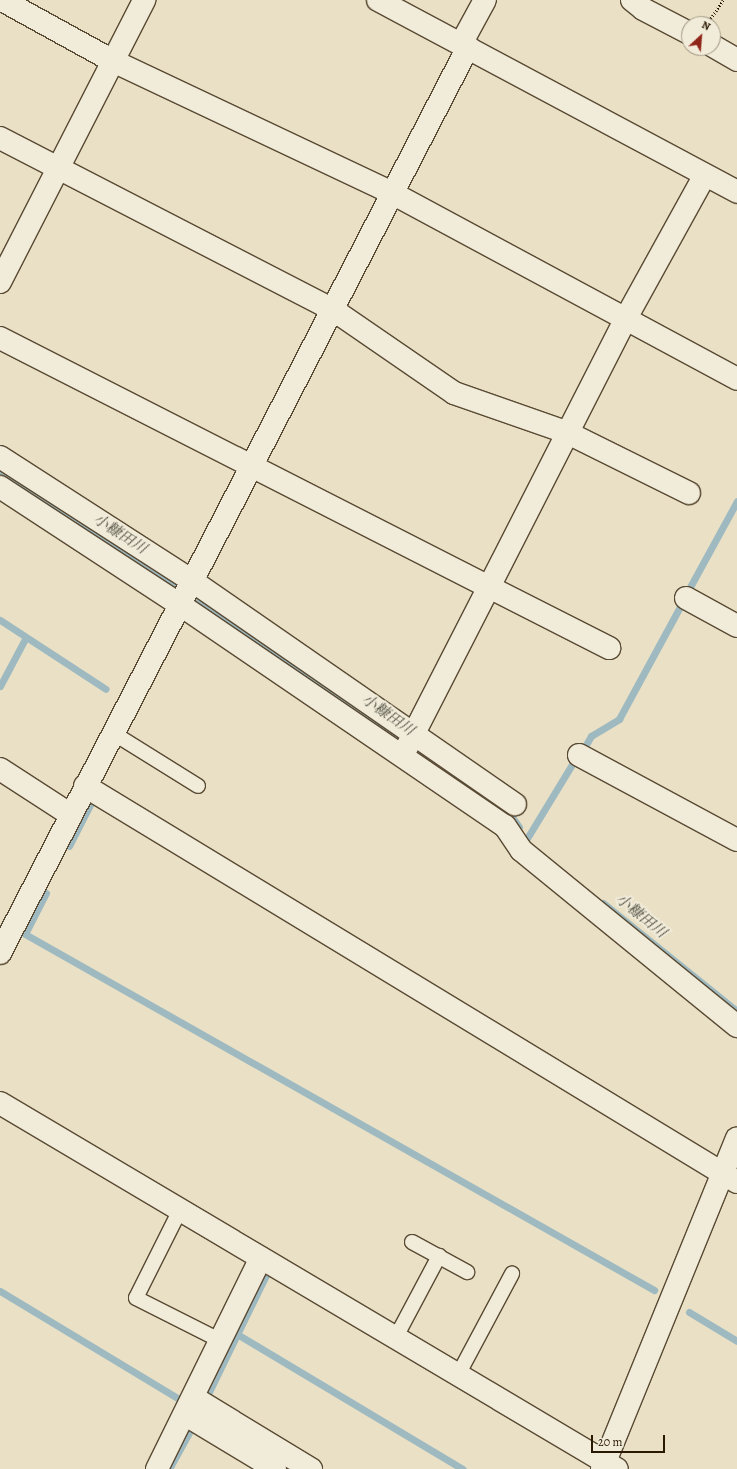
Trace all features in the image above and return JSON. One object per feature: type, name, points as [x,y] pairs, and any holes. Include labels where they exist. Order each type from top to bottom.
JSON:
[{"type":"street","points":[[2,0],[113,60],[392,193],[737,379]]},
{"type":"street","points":[[0,282],[144,0]]},
{"type":"street","points":[[378,0],[737,192]]},
{"type":"street","points":[[0,953],[185,591],[392,193],[485,0]]},
{"type":"street","points":[[632,0],[643,9],[681,28]]},
{"type":"street","points":[[721,51],[737,60]]},
{"type":"street","points":[[0,138],[332,309],[454,393],[568,432],[689,493]]},
{"type":"street","points":[[409,744],[626,318],[705,175]]},
{"type":"street","points":[[0,338],[609,648]]},
{"type":"street","points":[[0,457],[185,591],[409,744],[515,804]]},
{"type":"street","points":[[0,487],[185,591]]},
{"type":"street","points":[[686,598],[737,626]]},
{"type":"street","points":[[409,744],[504,826],[521,850],[737,1026]]},
{"type":"street","points":[[578,755],[737,840]]},
{"type":"street","points":[[0,769],[71,815]]},
{"type":"street","points":[[85,786],[731,1178]]},
{"type":"street","points":[[0,1103],[458,1374],[608,1467],[731,1178],[737,1138]]},
{"type":"street","points":[[157,1469],[190,1406],[261,1258]]},
{"type":"street","points":[[190,1406],[275,1469]]},
{"type":"street","points":[[190,1406],[311,1469]]},
{"type":"lane","points":[[113,733],[198,786]]},
{"type":"lane","points":[[180,1210],[136,1298],[221,1341]]},
{"type":"lane","points":[[412,1242],[467,1272]]},
{"type":"lane","points":[[396,1338],[439,1256]]},
{"type":"lane","points":[[458,1374],[512,1274]]},
{"type":"path","points":[[713,16],[723,0]]},
{"type":"waterway","name":"小糠田川","points":[[0,472],[210,608],[512,817],[519,827]]},
{"type":"waterway","points":[[690,587],[737,501]]},
{"type":"waterway","points":[[590,751],[584,748],[591,736],[619,719],[682,603]]},
{"type":"waterway","points":[[0,620],[106,689]]},
{"type":"waterway","points":[[0,686],[26,637]]},
{"type":"waterway","points":[[526,840],[574,761]]},
{"type":"waterway","points":[[69,846],[91,803]]},
{"type":"waterway","points":[[46,893],[25,934],[654,1290]]},
{"type":"waterway","name":"小糠田川","points":[[603,903],[737,1011]]},
{"type":"waterway","points":[[208,1394],[266,1275],[271,1272]]},
{"type":"waterway","points":[[0,1291],[182,1401]]},
{"type":"waterway","points":[[689,1312],[737,1341]]},
{"type":"waterway","points":[[237,1334],[463,1469]]},
{"type":"waterway","points":[[169,1469],[190,1431]]}]
